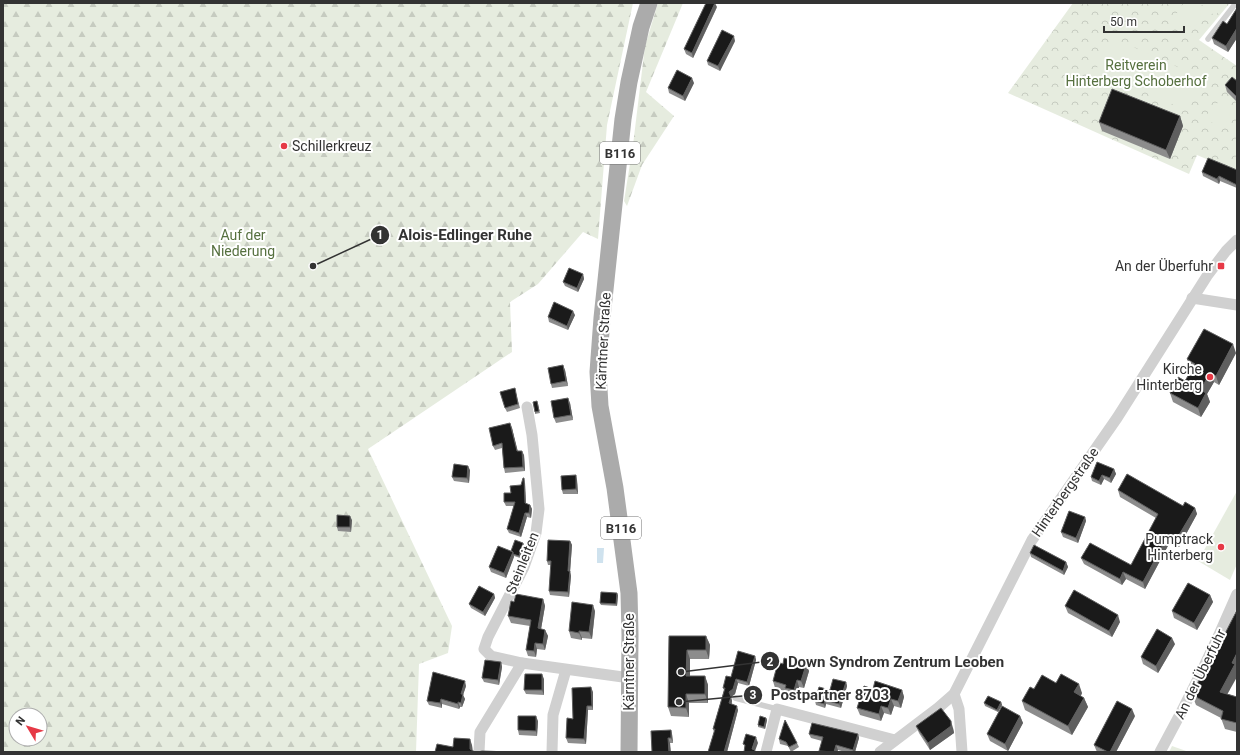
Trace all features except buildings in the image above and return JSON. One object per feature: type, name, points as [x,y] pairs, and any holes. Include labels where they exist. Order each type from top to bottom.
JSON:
[{"type":"main road","name":"Kärntner Straße","points":[[629,752],[629,593],[615,488],[600,400],[598,372],[602,318],[629,82],[641,27],[649,3]]},
{"type":"street","name":"Hinterbergstraße","points":[[880,752],[954,694],[1032,540],[1117,418],[1192,298],[1215,265],[1237,240]]},
{"type":"street","points":[[1192,298],[1237,305]]},
{"type":"street","name":"Steinleiten","points":[[527,407],[532,435],[539,509],[536,533],[524,566],[488,637],[484,649],[491,656],[522,663],[630,678]]},
{"type":"street","name":"An der Überfuhr","points":[[1160,752],[1224,626],[1237,594]]},
{"type":"street","points":[[479,752],[480,732],[522,663]]},
{"type":"street","points":[[552,752],[553,715],[566,670]]},
{"type":"street","points":[[954,694],[959,709],[962,752]]},
{"type":"street","points":[[766,752],[777,709],[895,740]]},
{"type":"lane","points":[[1208,39],[1236,3]]},
{"type":"lane","points":[[735,698],[777,709]]},
{"type":"green space","name":"Auf der Niederung","points":[[3,3],[633,3],[607,125],[598,239],[583,232],[538,284],[510,302],[512,352],[368,449],[452,626],[448,653],[419,664],[416,752],[3,752]]},
{"type":"green space","points":[[658,3],[683,3],[646,92],[674,116],[642,165],[627,206],[624,201],[633,145],[645,46]]},
{"type":"green space","name":"Reitverein Hinterberg Schoberhof","points":[[1073,3],[1230,3],[1199,40],[1237,66],[1237,172],[1197,155],[1189,174],[1008,93]]},
{"type":"green space","points":[[1189,3],[1198,6],[1201,15],[1198,24],[1189,27],[1180,24],[1177,15],[1180,6]]},
{"type":"green space","points":[[1200,3],[1226,3],[1215,16]]},
{"type":"green space","points":[[1111,37],[1202,78],[1188,111],[1096,70]]},
{"type":"green space","points":[[1215,103],[1223,103],[1230,110],[1230,118],[1223,125],[1215,125],[1208,118],[1208,110]]},
{"type":"green space","name":"Pumptrack Hinterberg","points":[[1237,491],[1237,564],[1230,580],[1198,561]]},
{"type":"green space","points":[[1172,746],[1189,752],[1169,752]]},
{"type":"water","points":[[597,548],[604,548],[603,563],[597,563]]},
{"type":"place","name":"Schillerkreuz","points":[[284,146]]},
{"type":"place","name":"Alois-Edlinger Ruhe","points":[[313,266]]},
{"type":"place","name":"An der Überfuhr","points":[[1221,266]]},
{"type":"place","name":"Kirche Hinterberg","points":[[1210,377]]},
{"type":"place","name":"Pumptrack Hinterberg","points":[[1221,547]]},
{"type":"place","name":"Down Syndrom Zentrum Leoben","points":[[681,672]]},
{"type":"place","name":"Postpartner 8703","points":[[679,702]]}]
